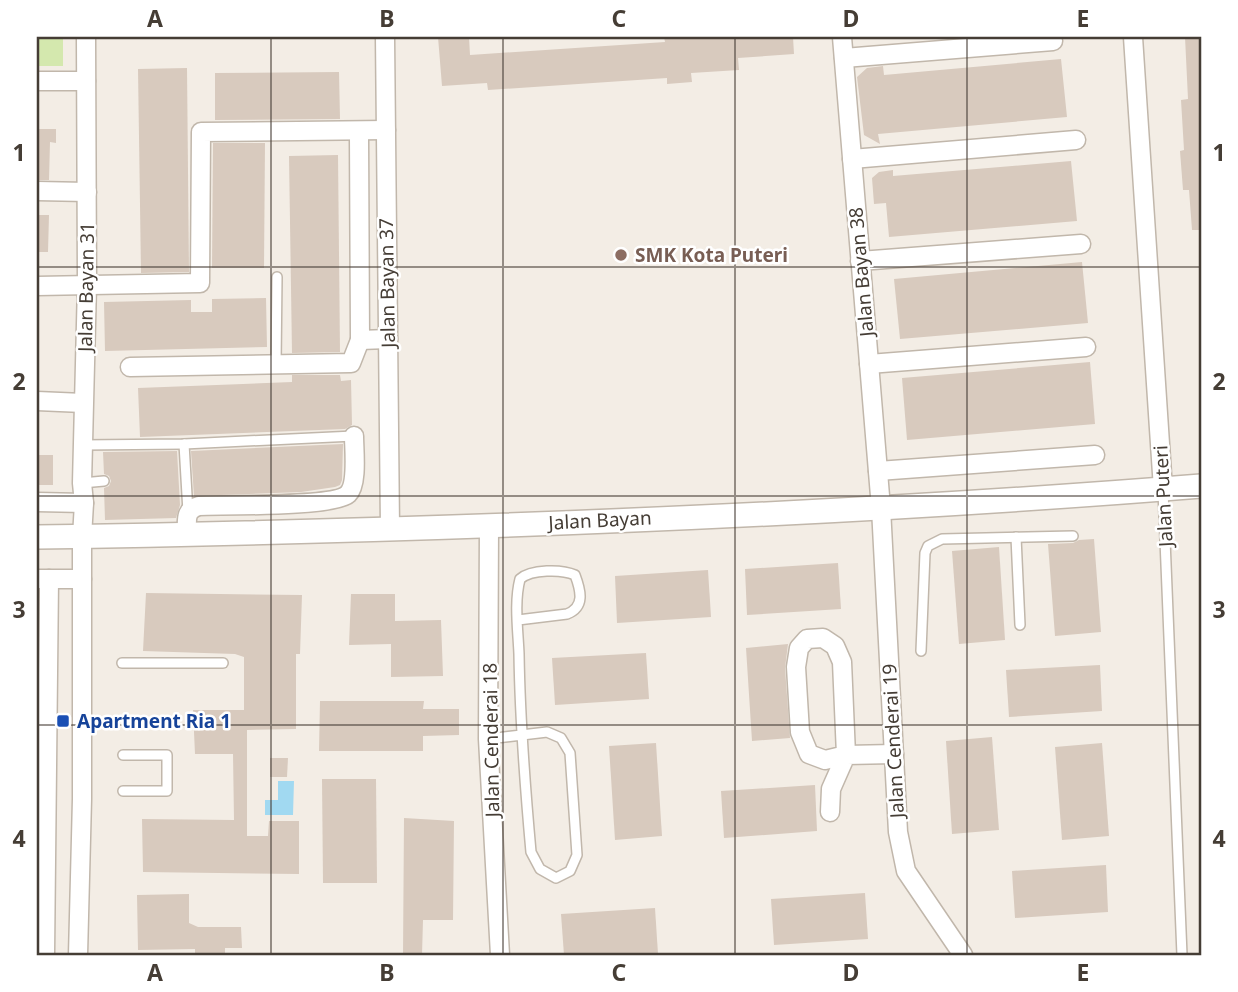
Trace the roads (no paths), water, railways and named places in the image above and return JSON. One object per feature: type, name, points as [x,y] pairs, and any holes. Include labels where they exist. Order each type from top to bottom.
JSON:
[{"type":"street","name":"Jalan Bayan 31","points":[[78,955],[82,799],[83,403],[88,284],[86,37]]},
{"type":"street","name":"Jalan Bayan 37","points":[[385,37],[390,529]]},
{"type":"street","name":"Jalan Bayan 38","points":[[842,37],[881,508]]},
{"type":"street","name":"Jalan Puteri","points":[[1133,37],[1163,489]]},
{"type":"street","points":[[844,58],[1053,41]]},
{"type":"street","points":[[37,81],[86,81]]},
{"type":"street","points":[[37,286],[200,283],[201,132],[386,130]]},
{"type":"street","points":[[130,367],[351,363],[360,340],[359,135]]},
{"type":"street","points":[[852,159],[1076,140]]},
{"type":"street","points":[[37,191],[87,192]]},
{"type":"street","points":[[860,261],[1081,244]]},
{"type":"street","points":[[360,340],[388,339]]},
{"type":"street","points":[[869,364],[1086,348]]},
{"type":"street","points":[[37,401],[83,403]]},
{"type":"street","points":[[187,523],[192,508],[199,506],[341,499],[353,485],[354,436]]},
{"type":"street","points":[[878,471],[1095,455]]},
{"type":"street","name":"Jalan Bayan","points":[[37,537],[82,537],[187,523],[390,529],[881,508],[1201,486]]},
{"type":"street","points":[[37,502],[84,503]]},
{"type":"street","name":"Jalan Cenderai 19","points":[[881,508],[898,832],[906,871],[963,955]]},
{"type":"street","name":"Jalan Cenderai 18","points":[[489,525],[488,739],[500,955]]},
{"type":"street","points":[[45,955],[42,890],[43,579],[82,579]]},
{"type":"street","points":[[830,812],[831,789],[846,755],[842,662],[835,646],[823,638],[807,639],[800,648],[796,667],[800,732],[809,754],[825,760],[846,755],[894,754]]},
{"type":"lane","points":[[276,364],[277,276]]},
{"type":"lane","points":[[83,445],[184,444],[354,436]]},
{"type":"lane","points":[[184,444],[187,523]]},
{"type":"lane","points":[[82,482],[104,481]]},
{"type":"lane","name":"Jalan Puteri","points":[[1163,489],[1182,955]]},
{"type":"lane","points":[[921,651],[925,553],[928,545],[942,539],[1073,536]]},
{"type":"lane","points":[[1016,537],[1020,625]]},
{"type":"lane","points":[[488,739],[521,734],[547,732],[561,738],[570,753],[577,855],[570,871],[556,878],[540,869],[531,852],[521,734],[518,620],[518,587],[523,575],[565,572],[575,576],[579,589],[579,603],[575,611],[518,620]]},
{"type":"lane","points":[[122,663],[223,663]]},
{"type":"lane","points":[[123,791],[167,791],[167,755],[124,755]]},
{"type":"water","points":[[278,781],[294,781],[293,815],[265,815],[265,800],[278,800]]},
{"type":"place","name":"SMK Kota Puteri","points":[[621,255]]},
{"type":"place","name":"Apartment Ria 1","points":[[63,721]]}]
